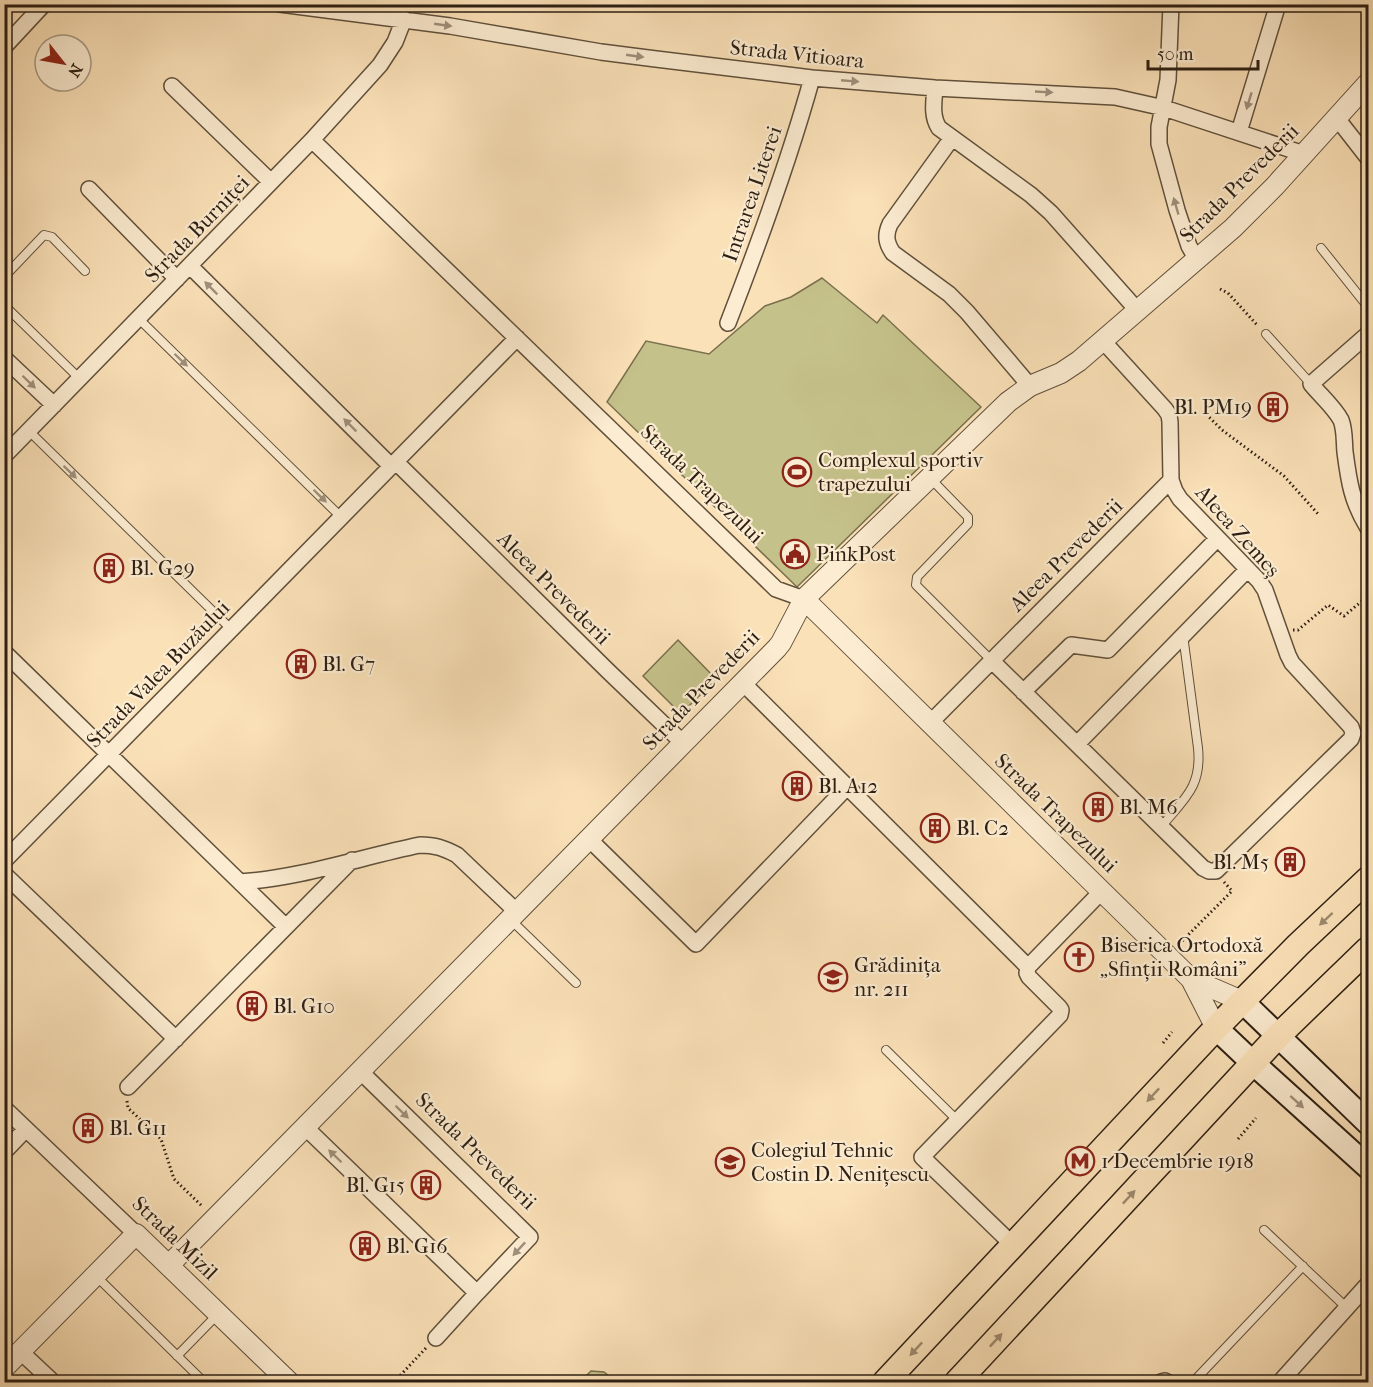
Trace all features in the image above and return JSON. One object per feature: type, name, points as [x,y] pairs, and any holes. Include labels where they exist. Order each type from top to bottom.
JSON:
[{"type":"main road","points":[[885,1383],[1216,1028],[1298,945],[1368,879]]},
{"type":"main road","points":[[957,1383],[1278,1036],[1368,949]]},
{"type":"main road","points":[[1242,1001],[1368,1123]]},
{"type":"main road","points":[[1216,1028],[1368,1167]]},
{"type":"street","points":[[4,47],[44,4]]},
{"type":"street","name":"Strada Vitioara","points":[[280,4],[471,29],[612,53],[812,78],[935,88],[1096,95],[1125,99],[1164,108],[1304,154]]},
{"type":"street","points":[[1171,4],[1168,80],[1159,127],[1160,144],[1177,210],[1189,246],[1197,260]]},
{"type":"street","points":[[1239,132],[1278,4]]},
{"type":"street","name":"Strada Burniței","points":[[4,456],[312,140],[384,60],[404,20]]},
{"type":"street","name":"Intrarea Literei","points":[[728,323],[778,185],[812,78]]},
{"type":"street","name":"Strada Prevederii","points":[[169,1265],[743,683],[781,643],[804,599],[995,413],[1030,386],[1061,373],[1079,361],[1242,220],[1368,83]]},
{"type":"street","points":[[172,86],[271,182]]},
{"type":"street","points":[[935,88],[933,116],[939,128],[1031,195],[1051,213],[1138,312]]},
{"type":"street","points":[[1336,117],[1368,158]]},
{"type":"street","points":[[952,138],[890,224],[886,232],[886,240],[893,253],[949,294],[968,312],[1030,386]]},
{"type":"street","name":"Strada Trapezului","points":[[312,140],[776,589],[804,599],[1102,891],[1191,979],[1216,1028]]},
{"type":"street","points":[[89,189],[177,279]]},
{"type":"street","name":"Aleea Prevederii","points":[[190,266],[683,743]]},
{"type":"street","points":[[1368,334],[1311,384],[1341,420],[1350,487],[1368,528]]},
{"type":"street","name":"Strada Valea Buzăului","points":[[4,861],[517,338]]},
{"type":"street","name":"Aleea Zemeș","points":[[1103,341],[1169,415],[1171,480],[1180,499],[1265,590],[1288,655],[1296,669],[1351,727],[1353,733],[1352,739],[1216,871]]},
{"type":"street","points":[[4,358],[54,405]]},
{"type":"street","name":"Aleea Prevederii","points":[[930,723],[1171,480]]},
{"type":"street","points":[[1023,692],[1071,645],[1108,650],[1217,539]]},
{"type":"street","points":[[1077,744],[1247,570]]},
{"type":"street","points":[[4,652],[286,927]]},
{"type":"street","points":[[992,660],[1203,868],[1216,871]]},
{"type":"street","points":[[743,683],[1028,967]]},
{"type":"street","points":[[589,839],[696,944],[847,787]]},
{"type":"street","points":[[240,882],[283,877],[420,845],[436,845],[457,855],[513,916]]},
{"type":"street","points":[[128,1087],[352,861]]},
{"type":"street","points":[[4,874],[176,1039]]},
{"type":"street","points":[[1013,1245],[922,1157],[1060,1015],[1059,1007],[1029,977],[1028,967],[1102,891]]},
{"type":"street","name":"Strada Trapezului","points":[[1191,979],[1242,1001]]},
{"type":"street","name":"Strada Prevederii","points":[[360,1071],[530,1237],[436,1338]]},
{"type":"street","name":"Strada Mizil","points":[[4,1108],[289,1383]]},
{"type":"street","points":[[305,1127],[477,1293]]},
{"type":"street","points":[[4,1152],[26,1129]]},
{"type":"street","points":[[4,1368],[136,1234]]},
{"type":"street","points":[[1280,1383],[1368,1284]]},
{"type":"street","points":[[21,1352],[53,1383]]},
{"type":"street","points":[[1161,1383],[1165,1381],[1167,1383]]},
{"type":"lane","points":[[4,277],[44,235],[52,237],[85,271]]},
{"type":"lane","points":[[1321,248],[1368,307]]},
{"type":"lane","points":[[4,305],[80,379]]},
{"type":"lane","points":[[139,319],[341,517]]},
{"type":"lane","points":[[1266,334],[1311,384]]},
{"type":"lane","points":[[29,431],[231,629]]},
{"type":"lane","points":[[929,477],[968,517],[968,524],[917,578],[916,585],[992,660]]},
{"type":"lane","points":[[1161,827],[1190,792],[1198,774],[1200,762],[1183,635]]},
{"type":"lane","points":[[513,916],[576,983]]},
{"type":"lane","points":[[886,1050],[957,1120]]},
{"type":"lane","points":[[1264,1230],[1347,1308]]},
{"type":"lane","points":[[1193,1383],[1302,1266]]},
{"type":"lane","points":[[96,1276],[204,1383]]},
{"type":"lane","points":[[177,1356],[218,1313]]},
{"type":"path","points":[[1220,289],[1228,293],[1266,334]]},
{"type":"path","points":[[1203,411],[1222,430],[1284,476],[1318,515]]},
{"type":"path","points":[[1280,631],[1298,630],[1328,605],[1344,616],[1368,596]]},
{"type":"path","points":[[1168,956],[1232,891],[1216,871]]},
{"type":"path","points":[[1162,1043],[1172,1032]]},
{"type":"path","points":[[128,1087],[126,1097],[128,1108],[161,1139],[174,1179],[204,1208],[217,1216]]},
{"type":"path","points":[[1238,1139],[1256,1118]]},
{"type":"path","points":[[394,1383],[436,1338]]},
{"type":"shaded area","name":"Complexul sportiv trapezului","points":[[822,278],[877,323],[883,315],[981,407],[797,587],[607,402],[646,341],[709,354],[765,306],[791,297]]},
{"type":"shaded area","points":[[678,640],[716,679],[681,714],[643,676]]},
{"type":"shaded area","points":[[591,1371],[604,1372],[616,1382],[580,1382]]},
{"type":"place","name":"Bl. PM19","points":[[1273,407]]},
{"type":"place","name":"Complexul sportiv trapezului","points":[[797,472]]},
{"type":"place","name":"PinkPost","points":[[795,554]]},
{"type":"place","name":"Bl. G29","points":[[109,568]]},
{"type":"place","name":"Bl. G7","points":[[301,664]]},
{"type":"place","name":"Bl. A12","points":[[797,786]]},
{"type":"place","name":"Bl. M6","points":[[1098,807]]},
{"type":"place","name":"Bl. C2","points":[[935,828]]},
{"type":"place","name":"Bl. M5","points":[[1290,862]]},
{"type":"place","name":"Biserica Ortodoxă „Sfinții Români”","points":[[1079,957]]},
{"type":"place","name":"Grădinița nr. 211","points":[[833,977]]},
{"type":"place","name":"Bl. G10","points":[[252,1006]]},
{"type":"place","name":"Bl. G11","points":[[88,1128]]},
{"type":"place","name":"1 Decembrie 1918","points":[[1080,1161]]},
{"type":"place","name":"Colegiul Tehnic Costin D. Nenițescu","points":[[730,1162]]},
{"type":"place","name":"Bl. G15","points":[[426,1185]]},
{"type":"place","name":"Bl. G16","points":[[365,1246]]}]
